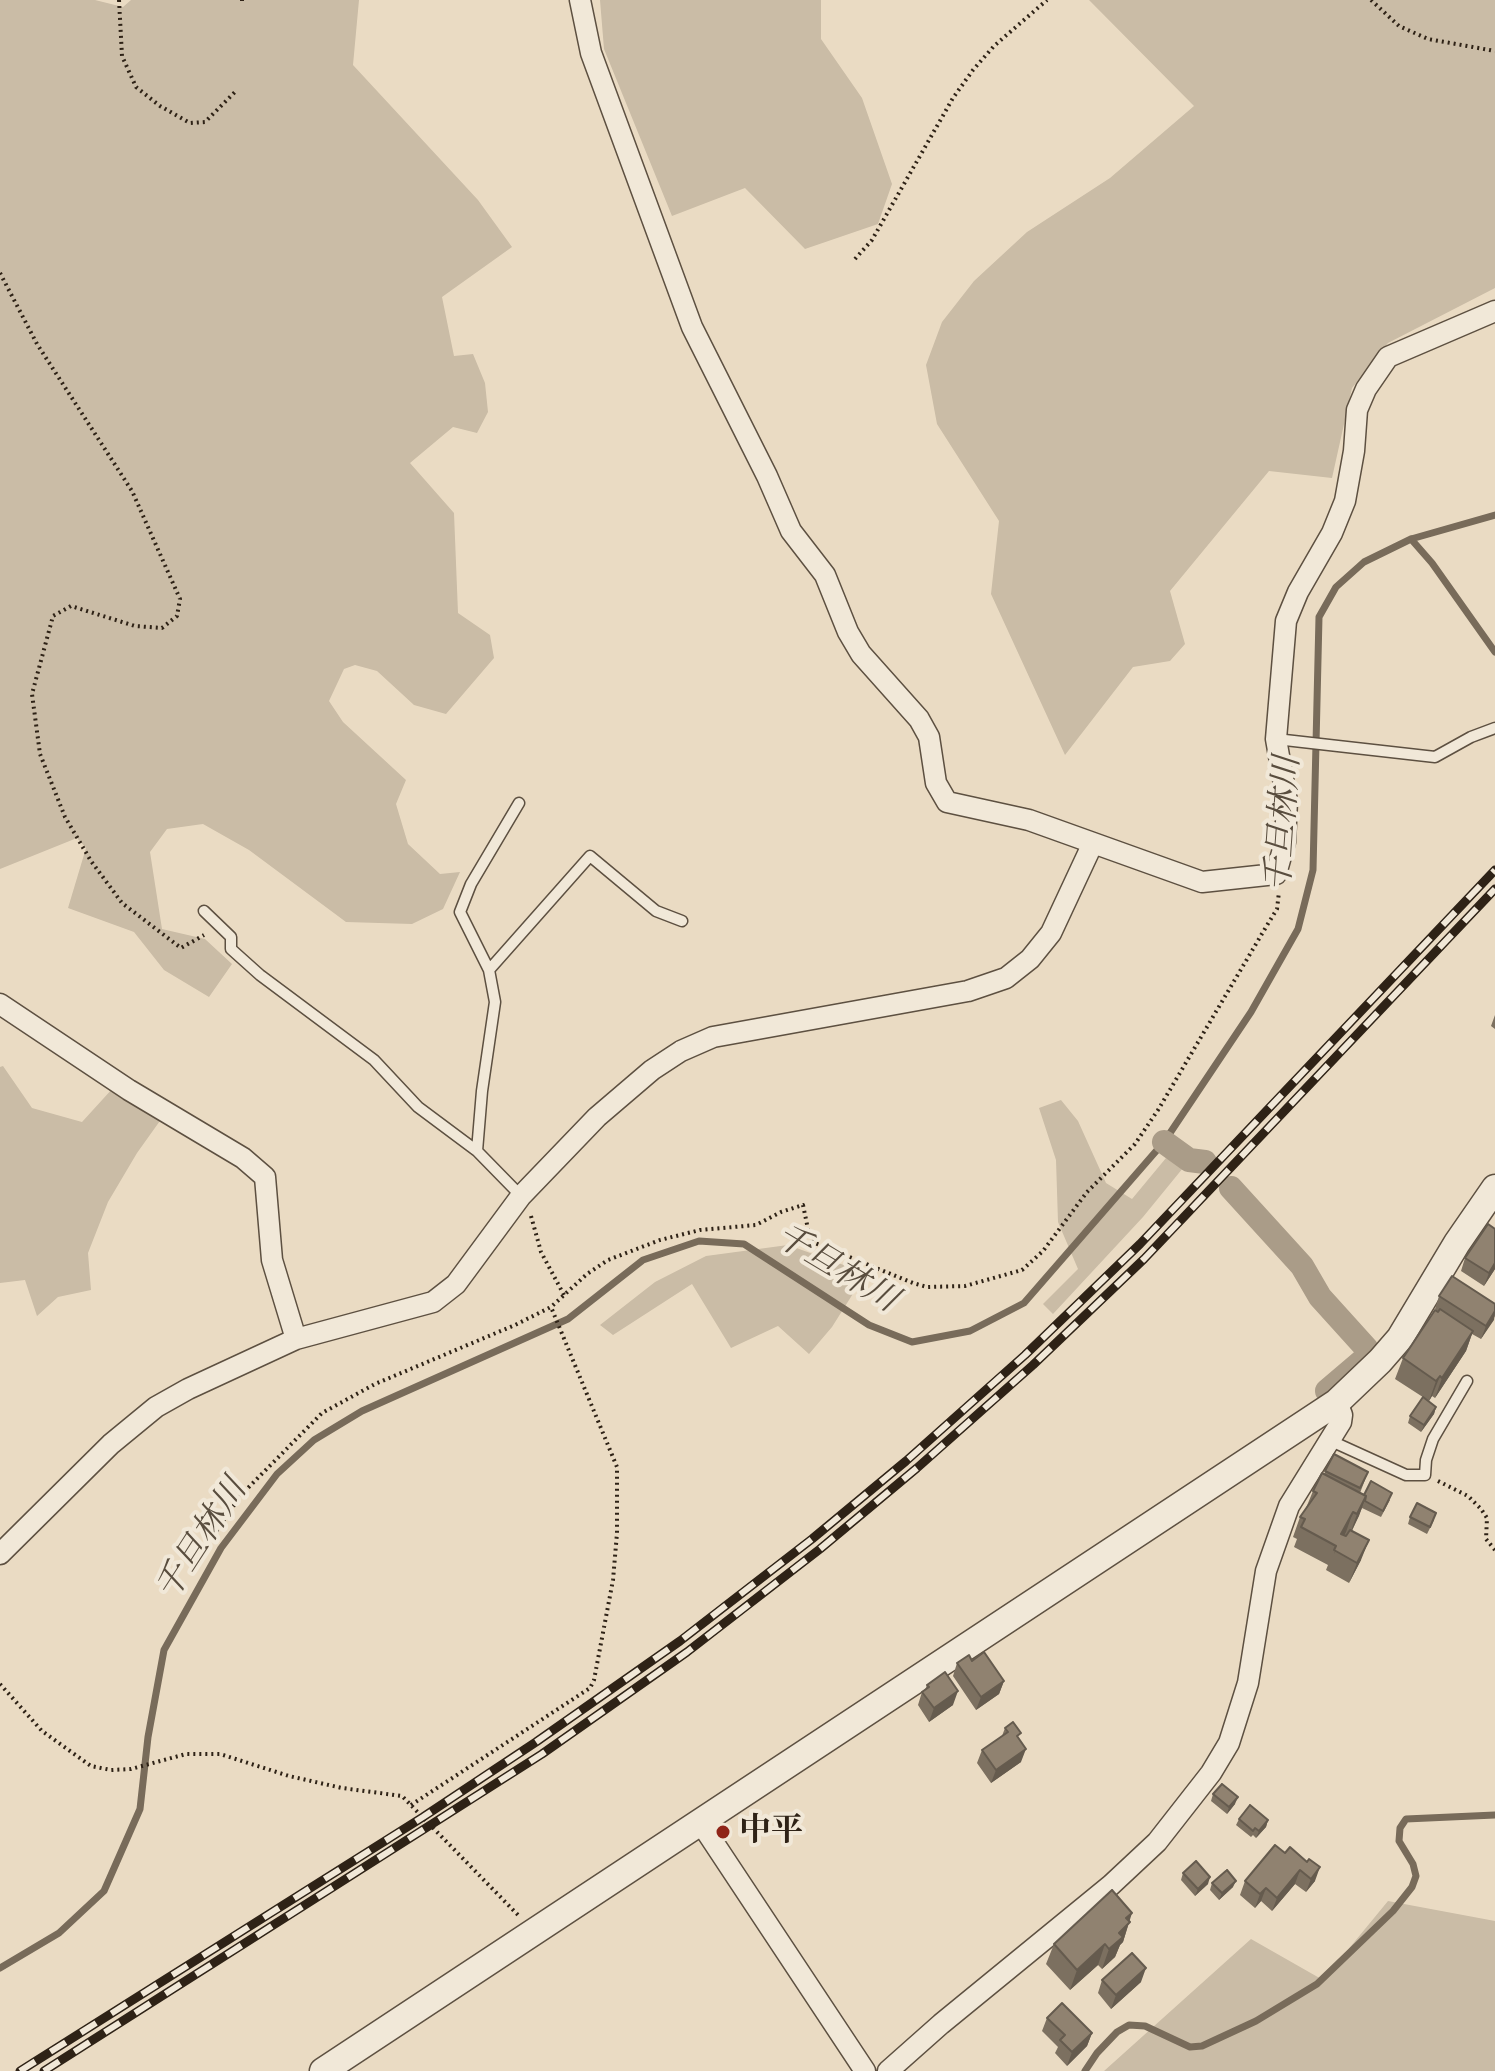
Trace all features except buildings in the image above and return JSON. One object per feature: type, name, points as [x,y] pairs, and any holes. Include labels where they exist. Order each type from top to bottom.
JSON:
[{"type":"street","points":[[580,0],[591,53],[692,327],[767,476],[791,531],[825,575],[848,632],[861,654],[919,719],[929,737],[936,783],[947,802],[1029,820],[1202,882],[1276,874],[1285,842],[1287,801],[1276,739],[1286,621],[1298,592],[1332,533],[1345,501],[1357,410],[1366,389],[1388,357],[1495,311]]},
{"type":"street","points":[[0,1554],[111,1444],[156,1407],[296,1339],[433,1302],[456,1284],[521,1196],[597,1117],[652,1070],[681,1051],[713,1037],[968,991],[1006,978],[1030,959],[1051,933],[1093,843]]},
{"type":"street","points":[[0,1004],[129,1090],[243,1158],[265,1177],[272,1260],[296,1339]]},
{"type":"street","points":[[323,2071],[1337,1402],[1400,1338],[1457,1243],[1495,1188]]},
{"type":"street","points":[[888,2071],[1111,1885],[1157,1842],[1211,1773],[1229,1743],[1248,1683],[1270,1558],[1289,1506],[1341,1422],[1337,1402]]},
{"type":"street","points":[[700,1822],[865,2071]]},
{"type":"lane","points":[[1276,739],[1435,757],[1495,728]]},
{"type":"lane","points":[[477,1151],[495,1002],[489,970],[460,912],[471,884],[519,803]]},
{"type":"lane","points":[[489,970],[590,856],[656,911],[682,921]]},
{"type":"lane","points":[[204,911],[231,937],[231,949],[260,975],[374,1060],[418,1107],[477,1151],[521,1196]]},
{"type":"lane","points":[[1329,1440],[1406,1475],[1425,1475],[1433,1439],[1467,1381]]},
{"type":"path","points":[[119,0],[122,56],[136,87],[160,106],[190,123],[205,122],[236,91]]},
{"type":"path","points":[[855,259],[872,240],[953,98],[973,70],[994,46],[1047,0]]},
{"type":"path","points":[[1371,0],[1399,26],[1419,36],[1495,51]]},
{"type":"path","points":[[0,273],[37,344],[132,491],[180,599],[177,616],[162,628],[135,626],[71,606],[53,616],[32,694],[40,754],[65,817],[91,861],[122,903],[181,948],[204,935],[231,941]]},
{"type":"path","points":[[213,1536],[241,1495],[322,1413],[375,1384],[479,1342],[551,1308],[587,1274],[632,1249],[700,1230],[756,1225],[803,1205],[809,1234],[815,1243],[927,1287],[965,1286],[1022,1270],[1043,1251],[1087,1192],[1135,1144],[1158,1110],[1277,909],[1280,888],[1276,874]]},
{"type":"path","points":[[521,1196],[529,1206],[541,1252],[564,1295]]},
{"type":"path","points":[[411,1805],[590,1688],[594,1680],[613,1580],[617,1467],[551,1308]]},
{"type":"path","points":[[1425,1475],[1455,1487],[1481,1509],[1487,1518],[1486,1539],[1495,1550]]},
{"type":"path","points":[[0,1684],[42,1731],[91,1766],[111,1770],[131,1769],[186,1754],[220,1754],[289,1776],[402,1796],[516,1912],[530,1934]]},
{"type":"shaded area","points":[[0,0],[95,0],[123,7],[131,0],[359,0],[353,65],[478,200],[512,247],[442,297],[454,356],[473,354],[485,383],[488,412],[477,433],[453,427],[410,463],[454,513],[458,613],[490,635],[494,658],[446,714],[414,705],[377,671],[355,665],[344,669],[329,701],[343,722],[406,780],[396,804],[408,844],[440,874],[460,872],[443,909],[412,924],[346,922],[249,850],[203,824],[167,829],[150,852],[162,929],[205,939],[232,964],[209,997],[164,970],[134,932],[68,908],[86,848],[77,838],[0,869]]},
{"type":"shaded area","points":[[600,0],[821,0],[821,39],[862,98],[892,184],[878,224],[805,249],[745,188],[672,216],[604,49]]},
{"type":"shaded area","points":[[1089,0],[1495,0],[1495,288],[1388,343],[1352,388],[1332,478],[1269,471],[1170,591],[1185,644],[1170,661],[1133,667],[1065,755],[991,594],[999,521],[937,424],[926,365],[942,322],[974,281],[1027,232],[1110,178],[1194,106]]},
{"type":"shaded area","points":[[3,1066],[32,1108],[82,1122],[113,1088],[162,1118],[108,1202],[88,1253],[91,1290],[58,1297],[37,1316],[25,1280],[0,1283],[0,1067]]},
{"type":"shaded area","points":[[1061,1100],[1078,1121],[1106,1183],[1132,1199],[1166,1158],[1183,1168],[1143,1217],[1053,1314],[1043,1304],[1078,1269],[1058,1222],[1056,1160],[1039,1108]]},
{"type":"shaded area","points":[[788,1245],[866,1273],[832,1327],[809,1354],[778,1326],[731,1348],[692,1284],[613,1335],[600,1325],[655,1282],[706,1256]]},
{"type":"shaded area","points":[[1388,1901],[1495,1921],[1495,2071],[1104,2071],[1251,1939],[1323,1980]]},
{"type":"waterway","name":"千旦林川","points":[[0,1968],[59,1933],[104,1891],[140,1809],[148,1737],[164,1650],[221,1548],[277,1474],[314,1440],[362,1411],[568,1319],[643,1260],[699,1241],[744,1244],[869,1325],[912,1342],[970,1331],[1024,1303],[1164,1142],[1251,1012],[1298,929],[1313,870],[1319,617],[1336,587],[1364,562],[1411,539],[1495,515]]},
{"type":"waterway","points":[[1411,539],[1432,563],[1495,652]]},
{"type":"waterway","points":[[1164,1142],[1189,1160],[1205,1162]]},
{"type":"waterway","points":[[1231,1188],[1302,1266],[1320,1297],[1367,1349],[1367,1357],[1327,1391]]},
{"type":"waterway","points":[[1085,2071],[1117,2032],[1129,2025],[1145,2026],[1190,2047],[1202,2046],[1256,2021],[1317,1984],[1393,1911],[1412,1887],[1416,1876],[1413,1864],[1399,1841],[1400,1828],[1406,1819],[1495,1815]]},
{"type":"railway","points":[[20,2071],[423,1817],[536,1742],[680,1641],[812,1539],[906,1461],[1025,1355],[1140,1244],[1495,870]]},
{"type":"railway","points":[[44,2071],[542,1754],[687,1652],[820,1549],[1033,1365],[1144,1259],[1495,889]]},
{"type":"place","name":"中平","points":[[723,1832]]}]
